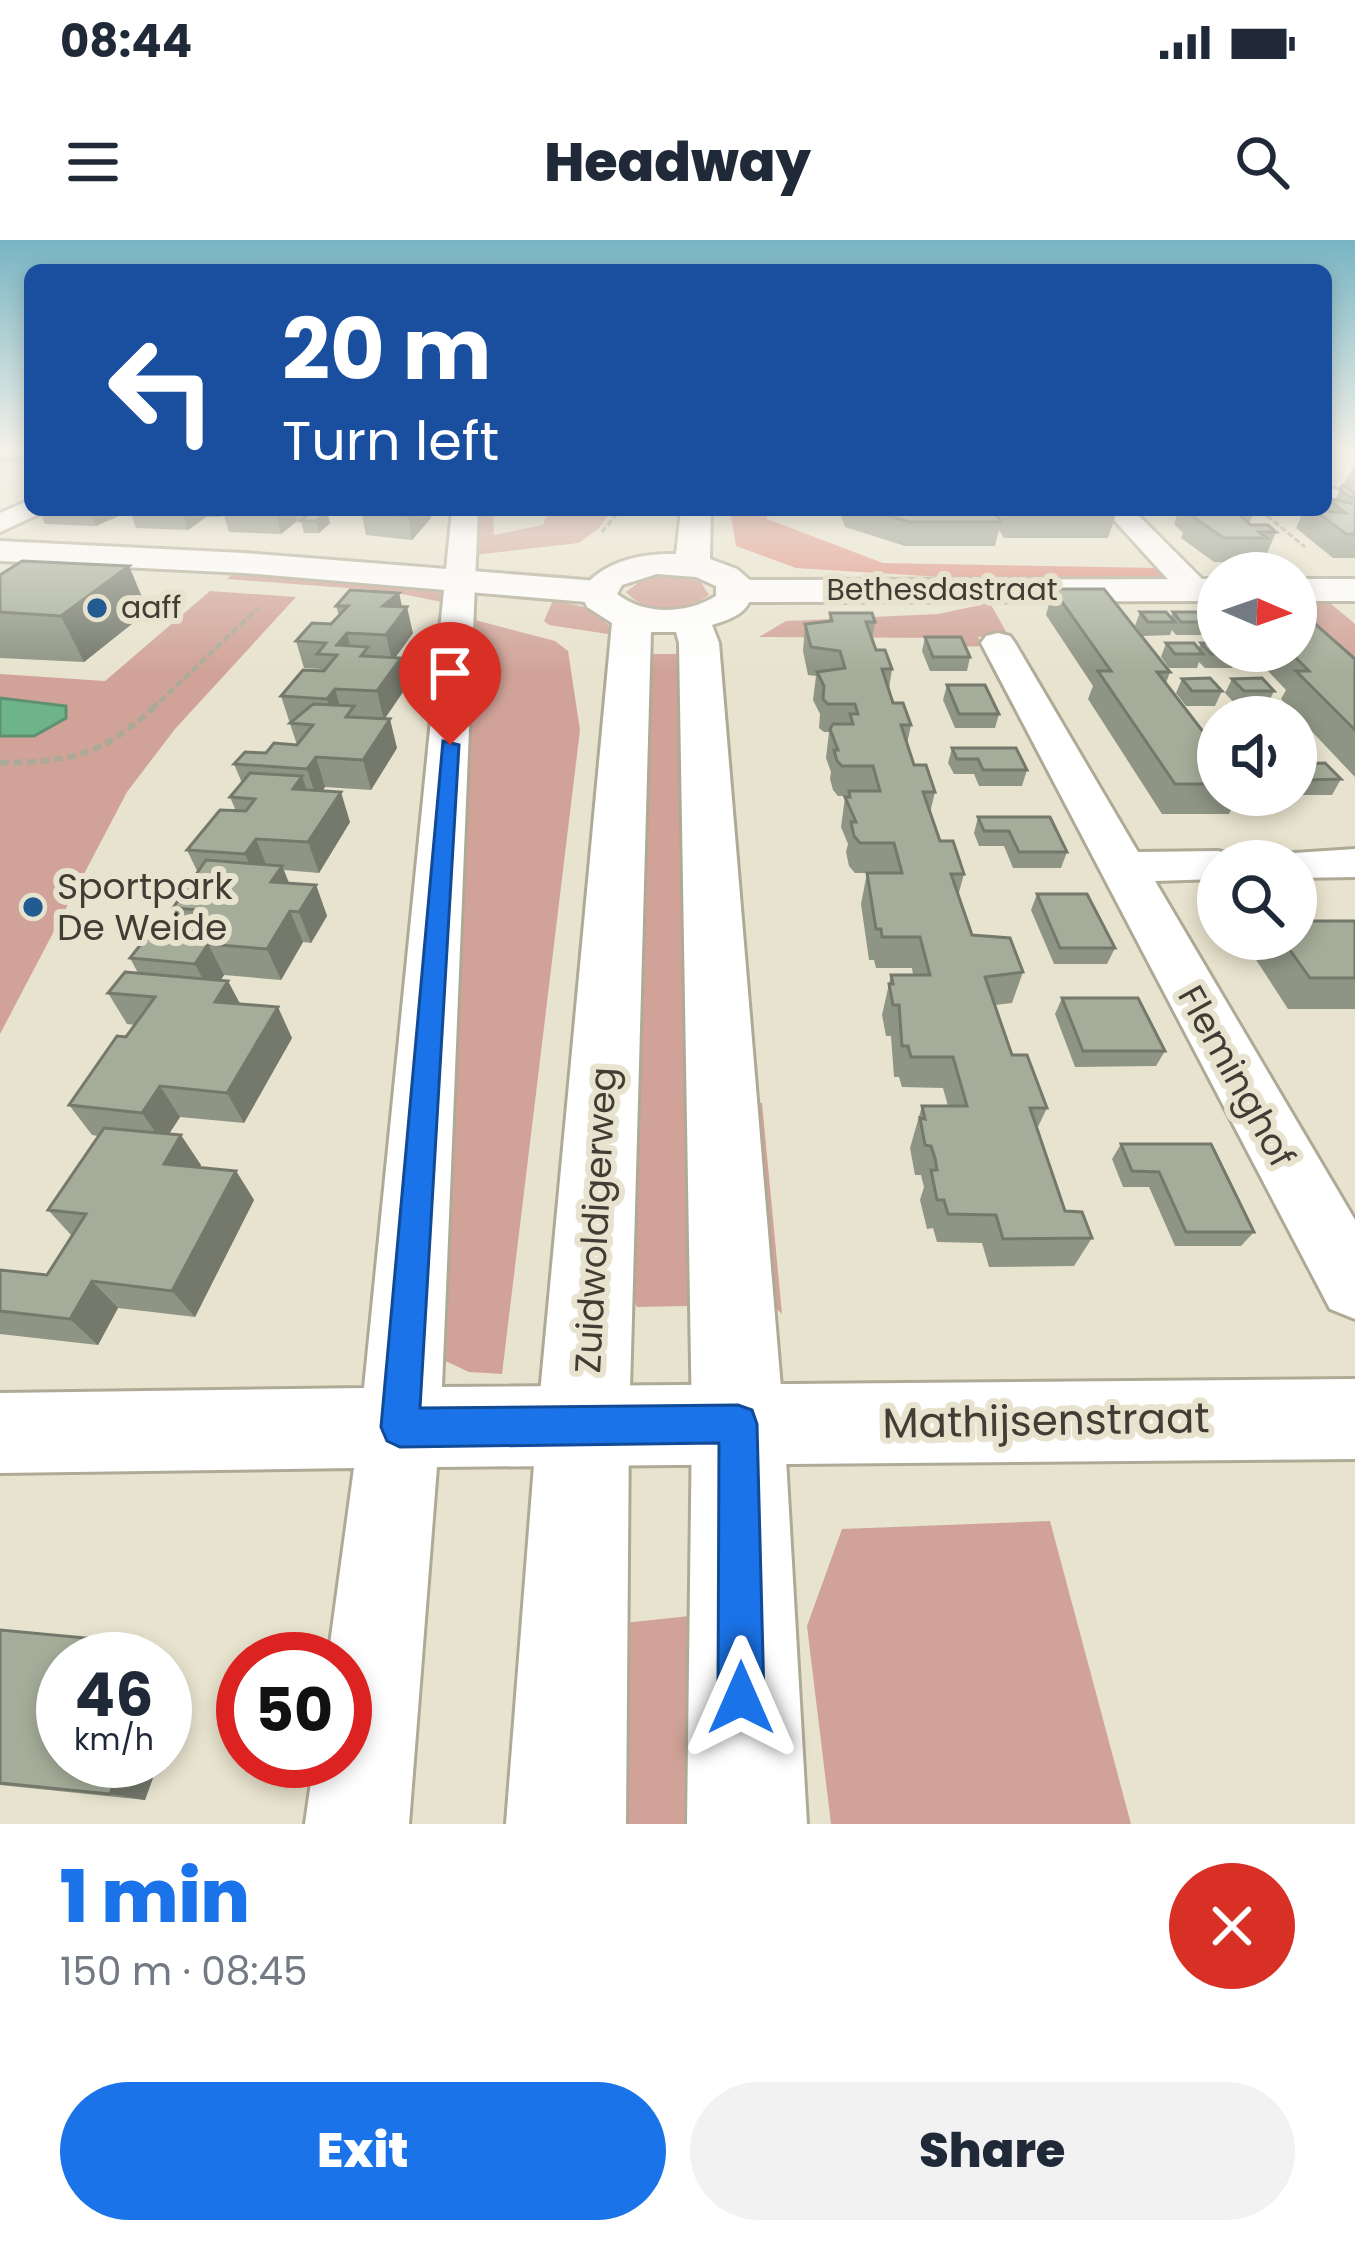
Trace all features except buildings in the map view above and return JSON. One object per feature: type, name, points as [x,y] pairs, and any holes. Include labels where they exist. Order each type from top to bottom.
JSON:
[{"type":"main road","name":"Zuidwoldigerweg","points":[[566,1824],[583,1426],[665,592],[690,525]]},
{"type":"main road","name":"Zuidwoldigerweg","points":[[637,529],[665,592],[699,643],[738,1424],[747,1824]]},
{"type":"main road","name":"Bethesdastraat","points":[[0,551],[665,592],[1197,590]]},
{"type":"main road","points":[[1317,590],[1355,590]]},
{"type":"street","points":[[357,1824],[400,1427],[465,525]]},
{"type":"street","points":[[1126,525],[1197,583]]},
{"type":"street","name":"Fleminghof","points":[[998,643],[1355,1286]]},
{"type":"street","points":[[1317,864],[1355,863]]},
{"type":"street","points":[[1119,866],[1197,865]]},
{"type":"street","name":"Mathijsenstraat","points":[[400,1427],[1355,1419]]},
{"type":"street","points":[[0,1433],[400,1427]]},
{"type":"path","points":[[0,763],[65,761],[118,740],[265,602]]},
{"type":"shaded area","points":[[475,525],[494,525],[494,535],[543,525],[601,525],[579,543],[474,555]]},
{"type":"shaded area","points":[[732,525],[783,525],[883,563],[1159,568],[1165,579],[988,584],[796,568],[736,546]]},
{"type":"shaded area","points":[[237,570],[379,579],[431,589],[449,598],[447,603],[387,591],[227,579]]},
{"type":"shaded area","points":[[673,575],[701,582],[709,595],[689,605],[655,608],[626,592],[646,577]]},
{"type":"shaded area","points":[[210,591],[296,597],[175,729],[127,792],[0,1034],[0,736],[34,736],[66,717],[65,706],[0,698],[0,674],[105,681]]},
{"type":"shaded area","points":[[553,600],[589,608],[621,636],[549,625],[544,621]]},
{"type":"shaded area","points":[[990,603],[1009,637],[978,637],[983,646],[959,647],[953,638],[759,637],[786,621],[938,614]]},
{"type":"shaded area","points":[[1317,603],[1330,603],[1355,624],[1355,673],[1317,638]]},
{"type":"shaded area","points":[[475,620],[555,641],[568,651],[580,730],[502,1374],[469,1372],[439,1358]]},
{"type":"shaded area","points":[[645,654],[686,654],[688,1306],[637,1307],[624,1281]]},
{"type":"shaded area","points":[[0,698],[66,706],[66,718],[34,736],[0,736]]},
{"type":"shaded area","points":[[736,1102],[762,1103],[782,1314],[768,1300]]},
{"type":"shaded area","points":[[1050,1521],[1131,1824],[831,1824],[807,1626],[842,1529]]},
{"type":"shaded area","points":[[699,1615],[706,1824],[609,1824],[614,1624]]},
{"type":"place","name":"aaff","points":[[97,608]]},
{"type":"place","name":"Sportpark De Weide","points":[[33,907]]},
{"type":"route","points":[[450,745],[400,1427],[738,1424],[741,1698]]}]
